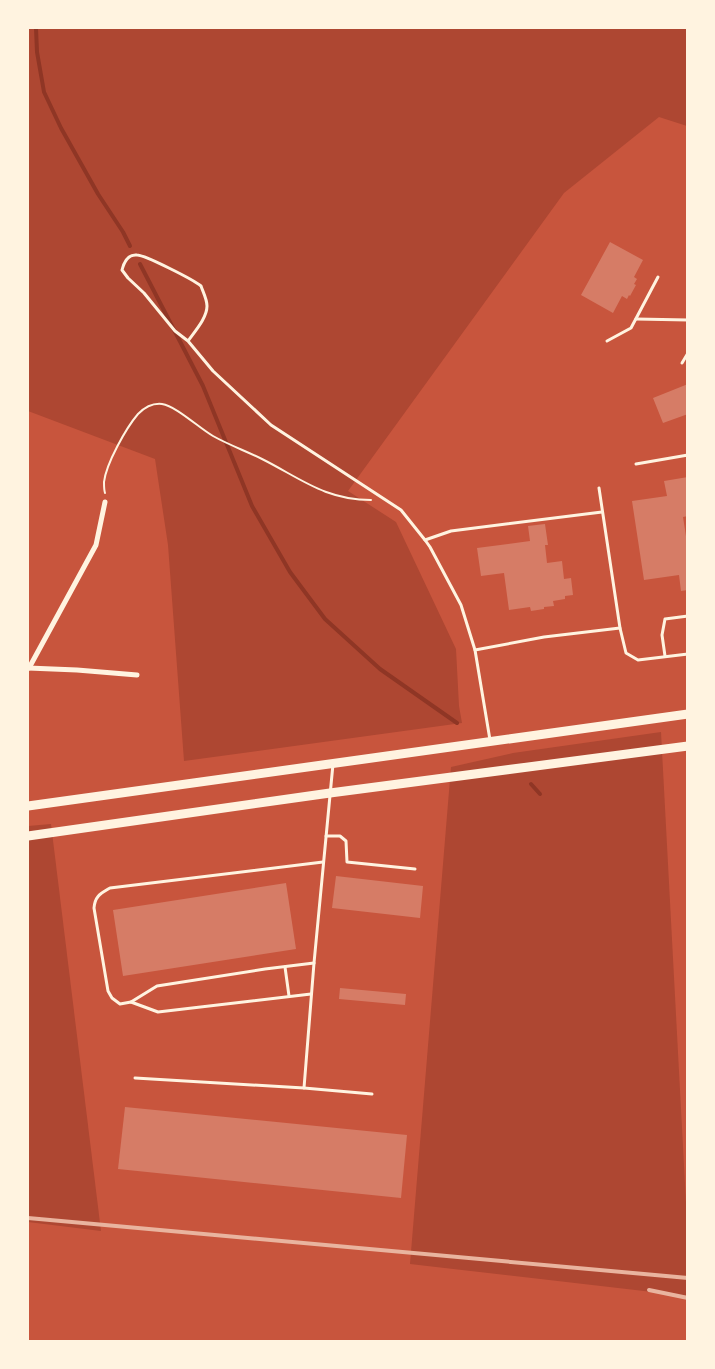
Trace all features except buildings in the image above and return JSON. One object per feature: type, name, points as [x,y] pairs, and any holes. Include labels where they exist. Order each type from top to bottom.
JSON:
[{"type":"main road","points":[[28,806],[688,714]]},
{"type":"main road","points":[[28,836],[330,793],[688,746]]},
{"type":"street","points":[[105,502],[96,545],[28,668],[137,675]]},
{"type":"lane","points":[[188,341],[198,328],[207,306],[201,286],[148,258],[138,255],[130,256],[123,264],[122,270],[175,330],[188,341],[213,371],[271,425],[401,510],[430,547],[461,606],[475,650],[490,741]]},
{"type":"lane","points":[[607,341],[631,328],[658,277]]},
{"type":"lane","points":[[636,319],[688,320]]},
{"type":"lane","points":[[682,363],[688,354]]},
{"type":"lane","points":[[636,464],[688,455]]},
{"type":"lane","points":[[599,488],[620,628],[626,653],[638,660],[688,654]]},
{"type":"lane","points":[[424,540],[451,531],[602,512]]},
{"type":"lane","points":[[665,656],[662,635],[665,619],[688,616]]},
{"type":"lane","points":[[475,650],[544,637],[620,628]]},
{"type":"lane","points":[[304,1088],[333,763]]},
{"type":"lane","points":[[326,836],[340,836],[346,841],[346,862],[415,869]]},
{"type":"lane","points":[[314,963],[157,986],[131,1002],[120,1004],[112,998],[108,990],[94,908],[95,900],[100,894],[110,888],[323,862]]},
{"type":"lane","points":[[285,967],[288,996]]},
{"type":"lane","points":[[131,1002],[158,1012],[311,994]]},
{"type":"lane","points":[[135,1078],[372,1094]]},
{"type":"path","points":[[105,502],[104,482],[121,440],[138,414],[148,406],[161,404],[172,408],[213,436],[263,459],[303,482],[328,493],[354,500],[386,500]]},
{"type":"shaded area","points":[[28,28],[687,28],[687,126],[659,117],[564,193],[348,491],[396,522],[456,649],[459,706],[462,723],[184,761],[168,545],[155,459],[28,411]]},
{"type":"shaded area","points":[[661,732],[687,1222],[687,1296],[410,1264],[451,767],[513,753]]},
{"type":"shaded area","points":[[51,824],[101,1231],[28,1222],[28,826]]},
{"type":"waterway","points":[[36,28],[37,52],[44,92],[61,128],[130,246]]},
{"type":"waterway","points":[[140,264],[203,386],[252,506],[290,572],[325,619],[380,669],[457,723]]},
{"type":"waterway","points":[[531,784],[540,794]]},
{"type":"railway","points":[[28,1218],[688,1278]]},
{"type":"railway","points":[[649,1290],[688,1298]]}]
